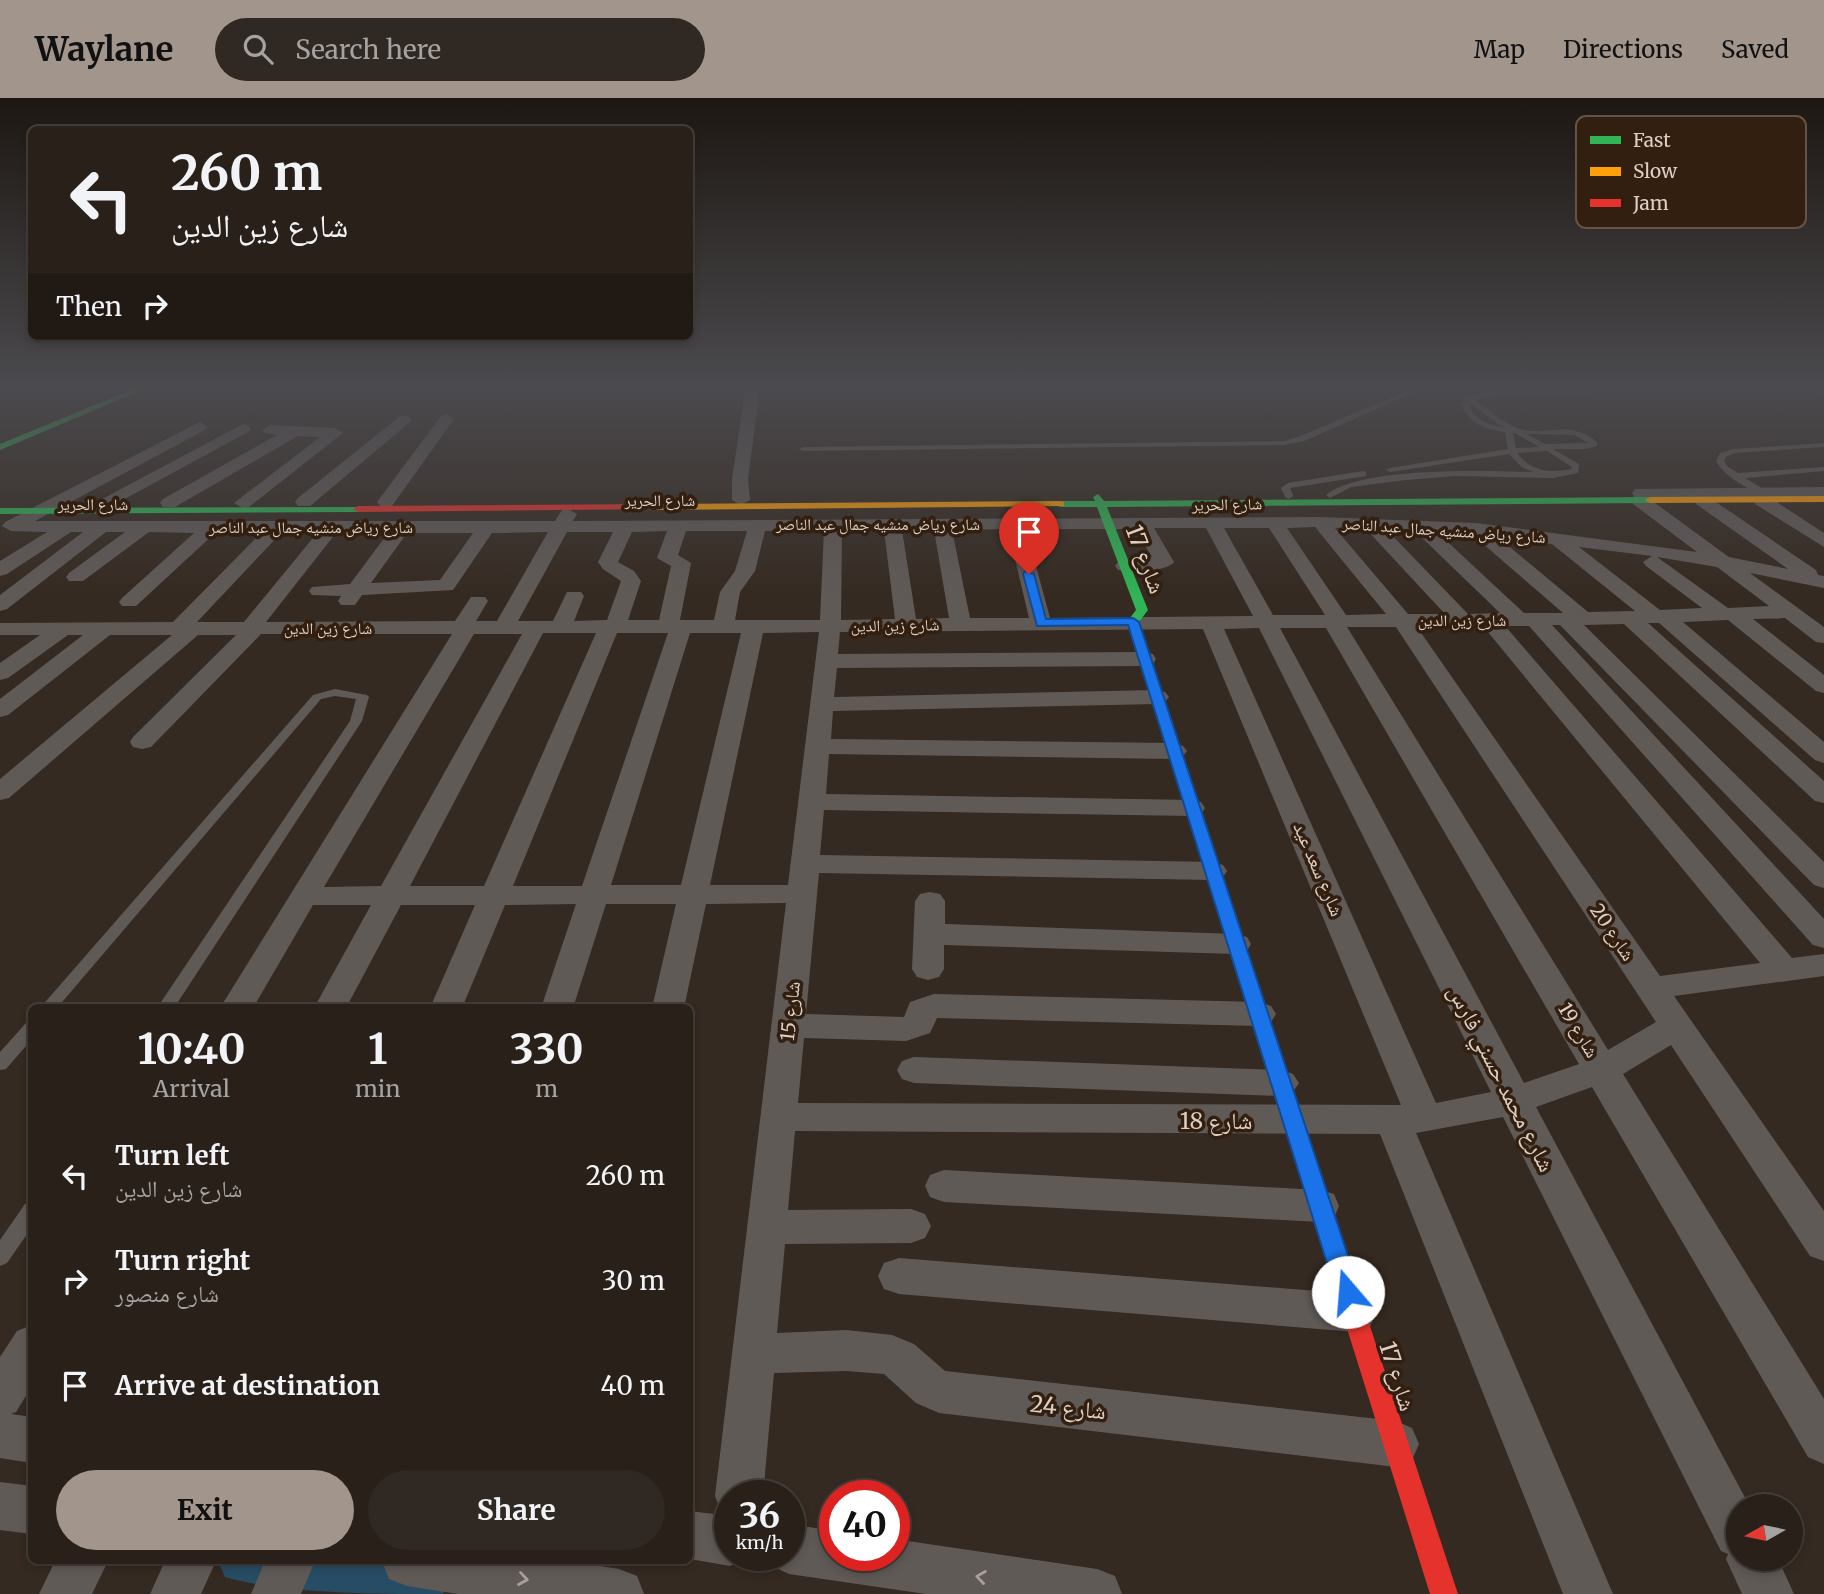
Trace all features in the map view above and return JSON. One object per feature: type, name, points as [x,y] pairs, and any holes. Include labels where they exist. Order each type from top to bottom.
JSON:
[{"type":"street","points":[[2,519],[47,508],[147,455]]},
{"type":"street","points":[[0,570],[67,526],[98,514],[199,455]]},
{"type":"street","points":[[169,503],[254,455]]},
{"type":"street","points":[[243,503],[306,455]]},
{"type":"street","points":[[304,502],[361,455]]},
{"type":"street","points":[[386,502],[420,455]]},
{"type":"street","points":[[730,510],[740,479],[743,455]]},
{"type":"street","name":"شارع الحرير","points":[[1292,499],[1330,495],[1824,492]]},
{"type":"street","points":[[1753,493],[1824,541]]},
{"type":"street","name":"شارع الحرير","points":[[98,514],[169,503],[386,502],[831,510],[859,503],[1292,499],[1702,500],[1753,493],[1824,499]]},
{"type":"street","points":[[1639,500],[1824,637]]},
{"type":"street","points":[[1702,500],[1823,582]]},
{"type":"street","name":"شارع 17","points":[[1099,501],[1142,610],[1142,614],[1133,622],[1144,659],[1444,1594]]},
{"type":"street","name":"شارع الحرير","points":[[0,504],[98,514],[340,510],[566,517],[730,510],[789,516]]},
{"type":"street","points":[[142,742],[253,628],[340,510]]},
{"type":"street","name":"شارع رياض منشيه جمال عبد الناصر","points":[[98,514],[144,527],[487,526],[566,517],[626,525],[680,524],[730,510],[758,524],[831,510],[892,524],[1320,522],[1419,525],[1556,538],[1719,560],[1823,582]]},
{"type":"street","name":"شارع 15","points":[[741,1480],[827,661],[831,510]]},
{"type":"street","points":[[0,605],[98,514]]},
{"type":"street","points":[[504,627],[566,517]]},
{"type":"street","points":[[2,519],[67,526]]},
{"type":"street","name":"شارع 20","points":[[1320,522],[1402,620],[1824,1244]]},
{"type":"street","name":"شارع محمد حسني فارس","points":[[1212,523],[1266,621],[1726,1511]]},
{"type":"street","name":"شارع 19","points":[[1275,523],[1336,620],[1824,1441]]},
{"type":"street","points":[[558,1004],[675,627],[681,563],[667,558],[680,524]]},
{"type":"street","points":[[723,627],[730,592],[745,571],[758,524]]},
{"type":"street","points":[[892,524],[906,625]]},
{"type":"street","points":[[942,524],[961,624]]},
{"type":"street","points":[[1125,566],[1164,562],[1142,524]]},
{"type":"street","points":[[1371,524],[1462,620]]},
{"type":"street","points":[[448,1004],[631,581],[627,574],[608,562],[626,525]]},
{"type":"street","points":[[1016,525],[1041,623]]},
{"type":"street","points":[[1419,525],[1471,574],[1526,619],[1824,938]]},
{"type":"street","points":[[319,591],[446,586],[487,526]]},
{"type":"street","points":[[76,577],[144,527]]},
{"type":"street","points":[[129,602],[211,527]]},
{"type":"street","points":[[328,628],[402,527]]},
{"type":"street","points":[[0,792],[186,628],[276,528]]},
{"type":"street","points":[[1476,529],[1574,618],[1824,878]]},
{"type":"street","points":[[1556,538],[1660,616],[1824,755]]},
{"type":"street","points":[[1653,562],[1824,686]]},
{"type":"street","points":[[1421,576],[1471,574]]},
{"type":"street","points":[[373,628],[400,589]]},
{"type":"street","points":[[332,1004],[391,896],[548,627],[574,596]]},
{"type":"street","points":[[238,1004],[465,627],[478,601]]},
{"type":"street","name":"شارع زين الدين","points":[[0,629],[753,627],[1489,620],[1728,614],[1824,617]]},
{"type":"street","points":[[1629,617],[1824,795]]},
{"type":"street","points":[[1489,620],[1784,970]]},
{"type":"street","name":"شارع سعد عيد","points":[[1210,621],[1408,1119],[1588,1594]]},
{"type":"street","points":[[669,1004],[753,627]]},
{"type":"street","points":[[0,710],[106,628]]},
{"type":"street","points":[[0,654],[36,629]]},
{"type":"street","points":[[0,673],[63,629]]},
{"type":"street","points":[[827,661],[1144,659]]},
{"type":"street","points":[[822,704],[1157,698]]},
{"type":"street","points":[[818,746],[1174,751]]},
{"type":"street","points":[[812,802],[1192,808]]},
{"type":"street","points":[[304,896],[693,894],[804,879],[1213,871]]},
{"type":"street","points":[[928,969],[930,901]]},
{"type":"street","points":[[929,934],[1236,944]]},
{"type":"street","points":[[1651,988],[1824,965]]},
{"type":"street","points":[[789,1025],[906,1029],[918,1025],[922,1010],[934,1006],[1259,1014]]},
{"type":"street","name":"شارع 18","points":[[779,1117],[1293,1121],[1408,1119],[1514,1101],[1603,1069],[1676,1026]]},
{"type":"street","points":[[914,1070],[1281,1083]]},
{"type":"street","points":[[944,1186],[1320,1206]]},
{"type":"street","points":[[767,1227],[911,1226]]},
{"type":"street","points":[[900,1276],[1355,1314]]},
{"type":"street","points":[[0,1397],[28,1352]]},
{"type":"street","name":"شارع 24","points":[[754,1354],[877,1352],[902,1360],[913,1369],[918,1379],[939,1392],[1396,1444]]},
{"type":"street","points":[[0,1435],[28,1439]]},
{"type":"street","points":[[0,1506],[28,1510]]},
{"type":"street","points":[[693,1535],[714,1539]]},
{"type":"street","points":[[805,1551],[1097,1594]]},
{"type":"street","points":[[64,1594],[81,1564]]},
{"type":"street","points":[[175,1594],[190,1564]]},
{"type":"street","points":[[276,1594],[289,1564]]},
{"type":"street","points":[[414,1564],[458,1582],[620,1594]]},
{"type":"street","points":[[1758,1572],[1769,1594]]},
{"type":"lane","points":[[1292,499],[1285,490],[1288,486],[1488,455]]},
{"type":"lane","points":[[1515,455],[1517,461],[1526,466],[1553,475]]},
{"type":"lane","points":[[1330,495],[1349,485],[1430,475],[1553,475],[1575,471],[1576,466],[1557,455]]},
{"type":"lane","points":[[1723,455],[1720,461],[1753,493],[1824,469]]},
{"type":"lane","points":[[51,1004],[317,697],[335,692],[363,697],[356,721],[168,1004]]},
{"type":"lane","points":[[0,1064],[28,1032]]},
{"type":"lane","points":[[0,1257],[28,1216]]},
{"type":"waterway","points":[[266,1564],[424,1583]]},
{"type":"traffic: fast","points":[[1098,497],[1142,610],[1133,622],[1186,788]]},
{"type":"traffic: fast","points":[[1060,504],[1650,500]]},
{"type":"traffic: fast","points":[[0,511],[358,509]]},
{"type":"traffic: slow","points":[[1650,500],[1824,499]]},
{"type":"traffic: slow","points":[[658,507],[1060,504]]},
{"type":"traffic: slow","points":[[1186,788],[1284,1095]]},
{"type":"traffic: jam","points":[[358,509],[658,507]]},
{"type":"traffic: jam","points":[[1284,1095],[1444,1594]]},
{"type":"route","points":[[1029,574],[1041,623],[1133,622],[1348,1292]]}]
